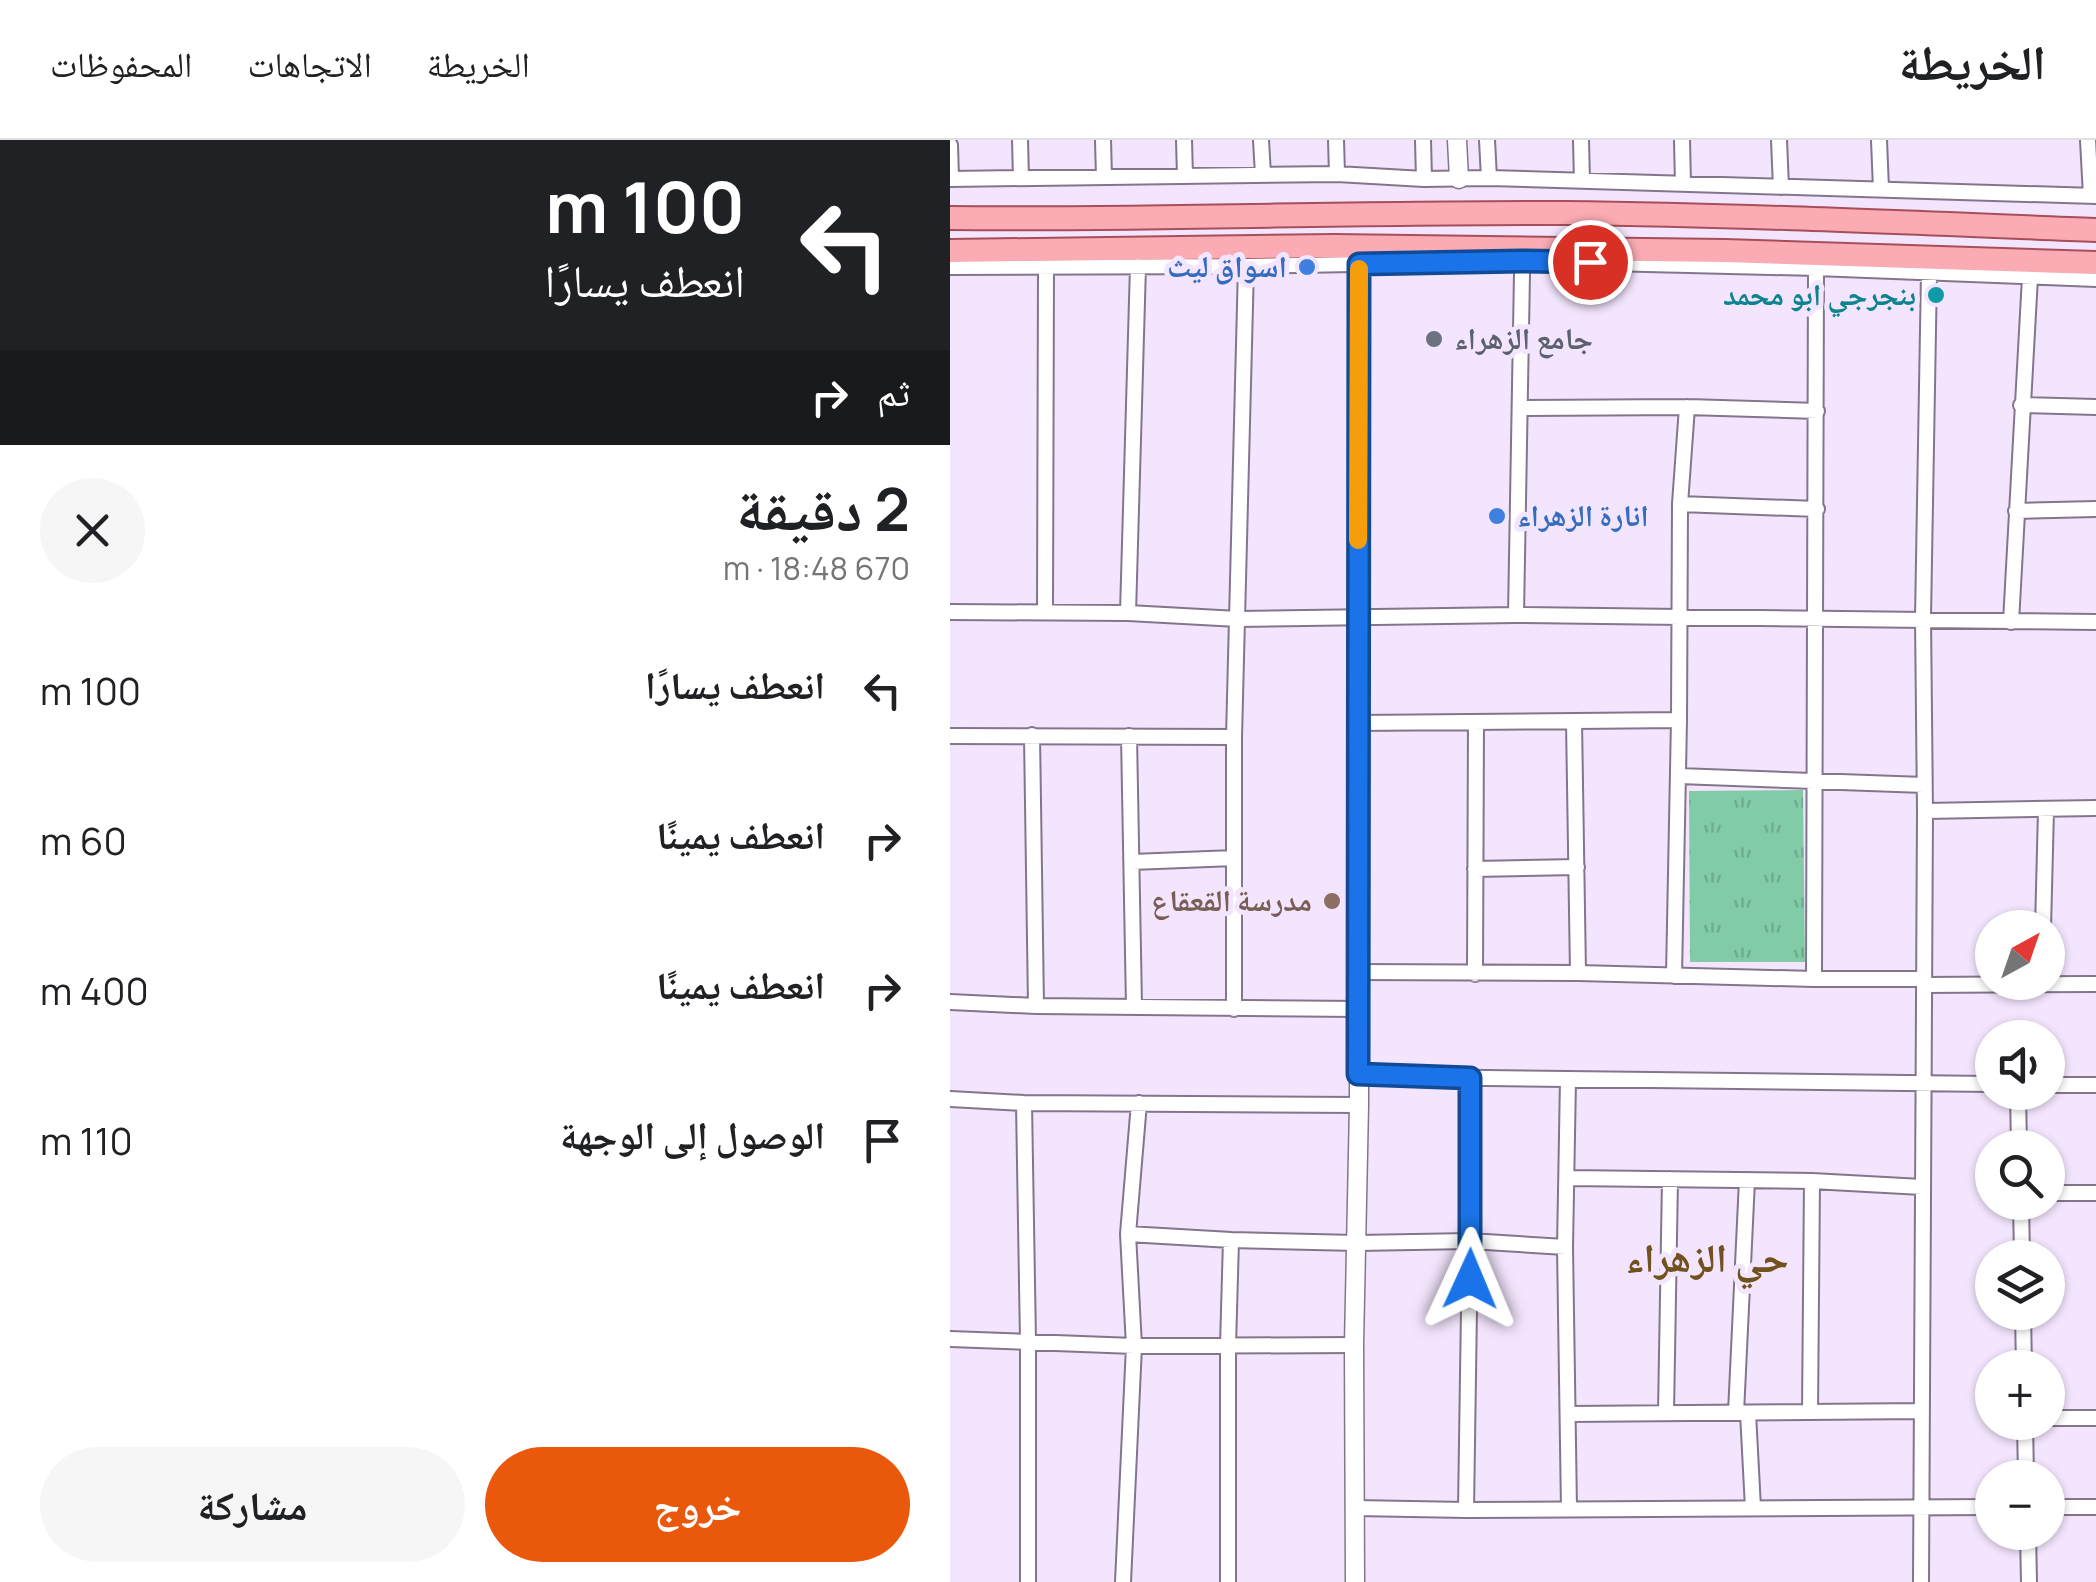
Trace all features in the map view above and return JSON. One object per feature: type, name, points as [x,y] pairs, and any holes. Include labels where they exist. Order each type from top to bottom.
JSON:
[{"type":"main road","points":[[950,218],[1564,213],[2096,230]]},
{"type":"main road","points":[[1766,217],[1767,253]]},
{"type":"main road","points":[[950,250],[1140,250],[1233,259],[1727,259],[1767,253],[2096,263]]},
{"type":"street","points":[[1020,140],[1020,178]]},
{"type":"street","points":[[1103,140],[1104,177]]},
{"type":"street","points":[[1184,140],[1185,176]]},
{"type":"street","points":[[1261,140],[1263,175]]},
{"type":"street","points":[[1336,140],[1337,174]]},
{"type":"street","points":[[1423,140],[1424,179]]},
{"type":"street","points":[[1457,140],[1459,179]]},
{"type":"street","points":[[1487,140],[1489,178]]},
{"type":"street","points":[[1580,140],[1582,181]]},
{"type":"street","points":[[1682,140],[1683,184]]},
{"type":"street","points":[[1780,140],[1781,186]]},
{"type":"street","points":[[1879,140],[1881,190]]},
{"type":"street","points":[[950,144],[951,179],[1337,174],[2094,196],[2088,140]]},
{"type":"street","points":[[1233,259],[1238,619],[1234,1009]]},
{"type":"street","points":[[950,266],[1138,266],[1233,259],[1359,264],[1727,259],[1816,268],[2096,280]]},
{"type":"street","points":[[1355,1582],[1359,264]]},
{"type":"street","points":[[1044,612],[1046,266]]},
{"type":"street","points":[[1128,613],[1138,266]]},
{"type":"street","points":[[1814,979],[1816,268]]},
{"type":"street","points":[[1921,1582],[1925,811],[1922,618],[1928,272]]},
{"type":"street","points":[[1516,615],[1522,273]]},
{"type":"street","points":[[2011,622],[2030,278]]},
{"type":"street","points":[[2021,406],[2096,406]]},
{"type":"street","points":[[1674,976],[1680,504],[1687,407]]},
{"type":"street","points":[[1520,408],[1817,411]]},
{"type":"street","points":[[1680,504],[1817,508]]},
{"type":"street","points":[[2016,511],[2096,509]]},
{"type":"street","points":[[950,612],[1128,613],[1238,619],[1516,615],[2096,622]]},
{"type":"street","points":[[1359,723],[1680,720]]},
{"type":"street","points":[[1574,721],[1578,973]]},
{"type":"street","points":[[1475,974],[1476,722]]},
{"type":"street","points":[[950,736],[1234,738]]},
{"type":"street","points":[[1032,736],[1036,1006]]},
{"type":"street","points":[[1129,736],[1134,1006]]},
{"type":"street","points":[[1679,776],[1924,785]]},
{"type":"street","points":[[1925,811],[2096,808]]},
{"type":"street","points":[[2043,910],[2046,810]]},
{"type":"street","points":[[1132,862],[1234,858]]},
{"type":"street","points":[[1475,869],[1576,867]]},
{"type":"street","points":[[1359,972],[1975,983]]},
{"type":"street","points":[[2065,984],[2096,984]]},
{"type":"street","points":[[950,1002],[1359,1009]]},
{"type":"street","points":[[1358,1074],[1975,1084]]},
{"type":"street","points":[[1466,1510],[1470,1078]]},
{"type":"street","points":[[1568,1079],[1569,1509]]},
{"type":"street","points":[[2065,1085],[2096,1085]]},
{"type":"street","points":[[950,1099],[1359,1105]]},
{"type":"street","points":[[1024,1103],[1028,1582]]},
{"type":"street","points":[[1123,1582],[1134,1346],[1128,1234],[1139,1103]]},
{"type":"street","points":[[1568,1178],[1812,1180],[1922,1187]]},
{"type":"street","points":[[1666,1413],[1670,1179]]},
{"type":"street","points":[[1746,1180],[1742,1413],[1753,1508]]},
{"type":"street","points":[[1810,1412],[1812,1180]]},
{"type":"street","points":[[2065,1193],[2096,1193]]},
{"type":"street","points":[[1128,1234],[1357,1243],[1470,1241],[1566,1247]]},
{"type":"street","points":[[1228,1582],[1232,1240]]},
{"type":"street","points":[[950,1339],[1134,1346],[1354,1344]]},
{"type":"street","points":[[1569,1414],[1922,1411]]},
{"type":"street","points":[[2065,1418],[2096,1418]]},
{"type":"street","points":[[1356,1508],[1975,1507]]},
{"type":"street","points":[[2065,1507],[2096,1507]]},
{"type":"street","points":[[2028,1550],[2029,1582]]},
{"type":"green space","points":[[1803,790],[1805,962],[1690,962],[1689,791]]},
{"type":"slow traffic","points":[[1358,540],[1359,269]]},
{"type":"place","name":"اسواق ليث","points":[[1307,267]]},
{"type":"place","name":"بنجرجي ابو محمد","points":[[1936,295]]},
{"type":"place","name":"جامع الزهراء","points":[[1434,339]]},
{"type":"place","name":"انارة الزهراء","points":[[1497,516]]},
{"type":"place","name":"مدرسة القعقاع","points":[[1332,901]]},
{"type":"district","name":"حي الزهراء","points":[[1707,1258]]},
{"type":"route","points":[[1470,1279],[1470,1078],[1358,1074],[1359,264],[1590,262]]}]
